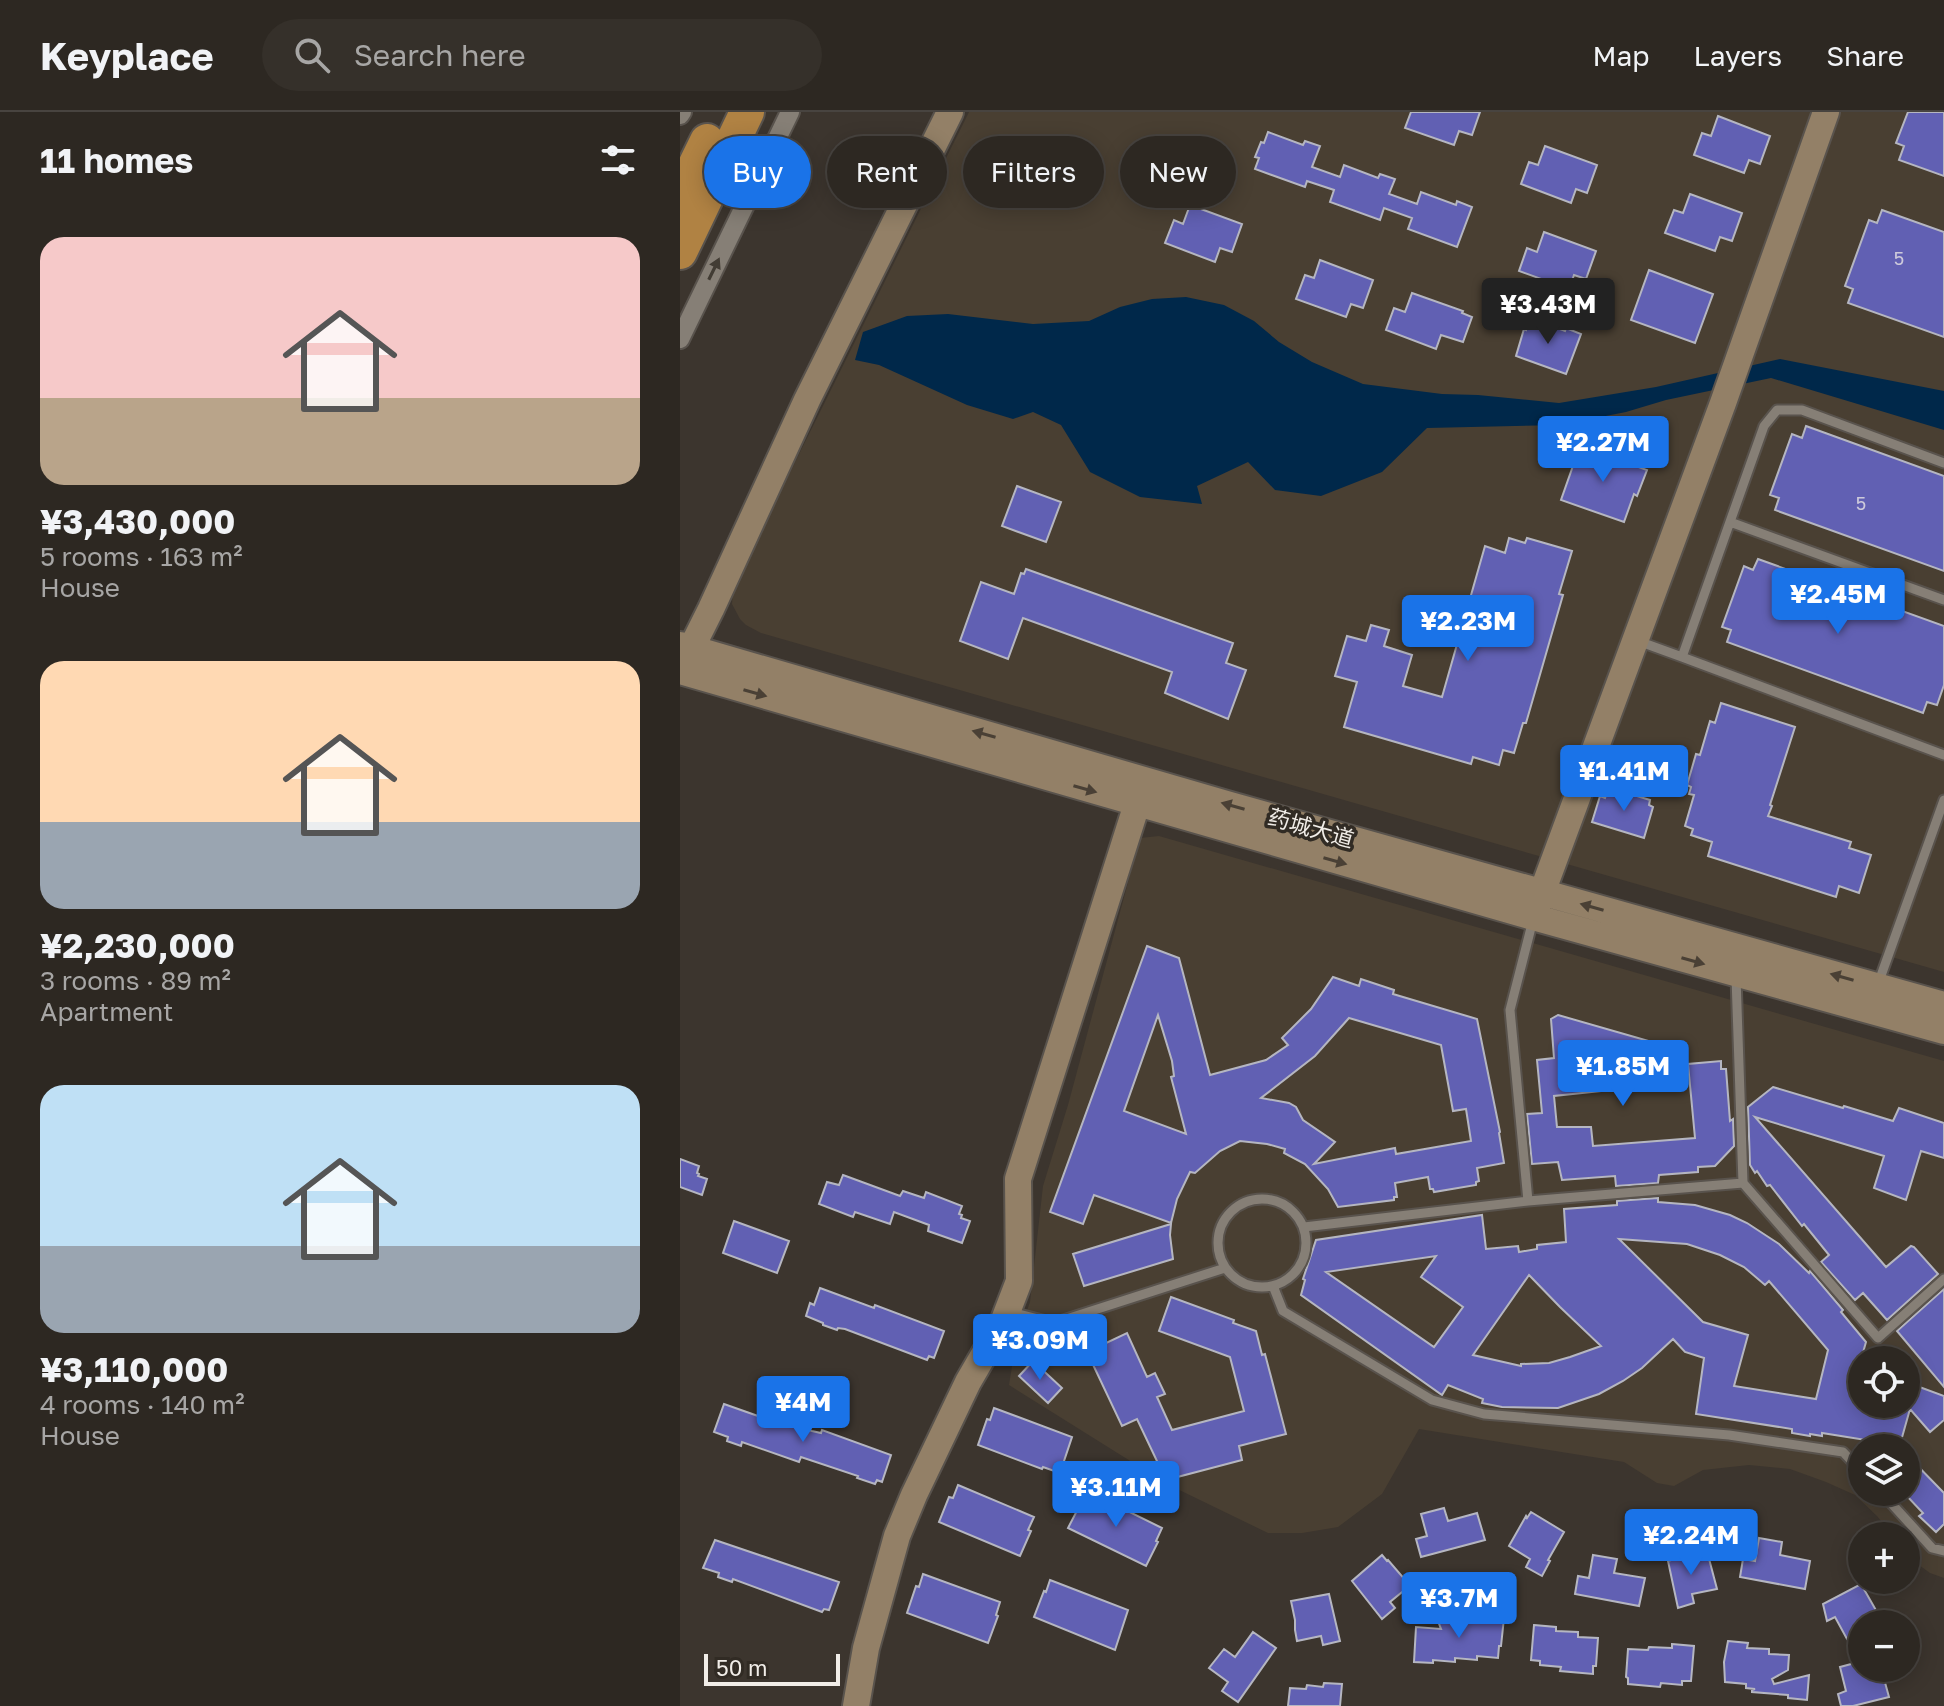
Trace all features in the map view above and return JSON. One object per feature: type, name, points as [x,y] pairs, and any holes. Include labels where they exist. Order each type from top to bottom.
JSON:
[{"type":"highway","points":[[680,196],[721,112]]},
{"type":"highway","points":[[680,252],[747,112]]},
{"type":"main road","points":[[684,655],[950,112]]},
{"type":"main road","points":[[1538,905],[1723,403],[1826,112]]},
{"type":"main road","name":"药城大道","points":[[684,655],[1137,804],[1944,1005]]},
{"type":"main road","name":"药城大道","points":[[684,655],[1230,805],[1736,973],[1944,1031]]},
{"type":"main road","points":[[856,1706],[866,1648],[897,1536],[968,1382],[1004,1320],[1019,1281],[1018,1179],[1137,804]]},
{"type":"street","points":[[680,339],[790,112]]},
{"type":"lane","points":[[1682,657],[1764,426],[1777,410],[1802,410],[1944,463]]},
{"type":"lane","points":[[1730,522],[1944,600]]},
{"type":"lane","points":[[1636,640],[1944,755]]},
{"type":"lane","points":[[1877,987],[1944,800]]},
{"type":"lane","points":[[1528,1201],[1510,1010],[1538,905]]},
{"type":"lane","points":[[1736,973],[1743,1183],[1878,1338],[1944,1279]]},
{"type":"lane","points":[[1304,1227],[1528,1201],[1743,1183]]},
{"type":"lane","points":[[1272,1200],[1291,1210],[1304,1227],[1306,1248],[1299,1268],[1283,1282],[1273,1286],[1241,1282],[1220,1259],[1218,1238],[1225,1218],[1241,1204],[1272,1200]]},
{"type":"lane","points":[[1007,1311],[1054,1323],[1225,1268]]},
{"type":"lane","points":[[1273,1286],[1283,1311],[1432,1400],[1484,1414],[1729,1435],[1843,1452],[1848,1457]]},
{"type":"lane","points":[[1894,1506],[1932,1548],[1944,1551]]},
{"type":"shaded area","points":[[969,112],[1944,112],[1944,972],[761,633],[746,625],[732,604],[733,587],[921,208],[947,208],[947,156]]},
{"type":"shaded area","points":[[1159,836],[1944,1061],[1944,1578],[1920,1566],[1920,1522],[1882,1522],[1867,1506],[1920,1506],[1920,1434],[1848,1434],[1848,1492],[1790,1469],[1749,1465],[1703,1470],[1674,1486],[1657,1483],[1624,1462],[1419,1429],[1382,1494],[1338,1527],[1302,1533],[1268,1533],[1167,1484],[1009,1385],[1016,1341],[1030,1302],[1043,1186],[1140,838]]},
{"type":"water","points":[[1186,297],[1224,305],[1254,321],[1279,342],[1312,362],[1363,384],[1559,403],[1656,387],[1780,359],[1944,391],[1944,430],[1771,378],[1560,425],[1427,428],[1382,472],[1321,496],[1275,490],[1248,462],[1197,486],[1202,504],[1140,497],[1090,472],[1061,425],[1033,412],[1013,419],[967,405],[879,365],[855,360],[863,332],[907,316],[948,314],[1033,324],[1089,321],[1120,307],[1152,299]]},
{"type":"building","points":[[1411,112],[1480,112],[1472,135],[1459,131],[1454,145],[1405,128]]},
{"type":"building","points":[[1908,112],[1944,112],[1944,176],[1899,160],[1904,146],[1896,143]]},
{"type":"building","points":[[1718,116],[1770,136],[1760,164],[1749,160],[1744,173],[1694,155],[1702,133],[1711,136]]},
{"type":"building","points":[[1268,132],[1303,145],[1305,141],[1320,146],[1312,167],[1340,177],[1344,165],[1378,178],[1380,174],[1395,179],[1389,194],[1417,204],[1421,192],[1456,205],[1457,201],[1472,207],[1457,247],[1408,229],[1412,218],[1384,208],[1380,220],[1330,202],[1334,190],[1307,181],[1305,187],[1255,169],[1259,158],[1255,157]]},
{"type":"building","points":[[1545,146],[1597,165],[1587,193],[1576,189],[1571,203],[1521,184],[1529,162],[1538,165]]},
{"type":"building","points":[[1690,194],[1742,213],[1732,241],[1720,237],[1715,251],[1665,233],[1674,210],[1683,213]]},
{"type":"building","points":[[1189,208],[1198,208],[1242,224],[1232,252],[1220,248],[1215,262],[1165,243],[1174,220],[1183,224]]},
{"type":"building","points":[[1882,210],[1944,232],[1944,337],[1848,303],[1853,289],[1845,286],[1869,220],[1877,223]]},
{"type":"building","points":[[1544,232],[1596,251],[1586,279],[1574,275],[1569,289],[1519,271],[1527,248],[1537,252]]},
{"type":"building","points":[[1320,260],[1373,280],[1363,308],[1351,304],[1346,317],[1296,299],[1305,275],[1314,278]]},
{"type":"building","points":[[1649,270],[1713,294],[1695,343],[1631,320]]},
{"type":"building","points":[[1412,293],[1472,317],[1463,342],[1441,335],[1436,349],[1386,330],[1394,308],[1405,312]]},
{"type":"building","points":[[1530,318],[1581,334],[1566,374],[1516,356]]},
{"type":"building","points":[[1806,426],[1944,476],[1944,571],[1775,510],[1779,498],[1770,495],[1792,434],[1802,438]]},
{"type":"building","points":[[1580,446],[1647,470],[1624,522],[1561,500]]},
{"type":"building","points":[[1017,486],[1061,502],[1046,542],[1002,526]]},
{"type":"building","points":[[1509,538],[1525,543],[1527,538],[1572,551],[1559,594],[1563,595],[1526,723],[1523,723],[1514,753],[1503,750],[1499,765],[1473,757],[1471,764],[1344,727],[1357,682],[1335,676],[1347,636],[1366,641],[1371,625],[1389,630],[1384,646],[1412,655],[1403,686],[1442,697],[1485,546],[1505,553]]},
{"type":"building","points":[[1758,559],[1944,626],[1944,685],[1937,705],[1927,702],[1923,713],[1727,642],[1731,630],[1722,627],[1744,566],[1753,570]]},
{"type":"building","points":[[1026,569],[1233,643],[1226,663],[1246,670],[1228,719],[1165,693],[1172,672],[1023,618],[1008,659],[960,641],[981,582],[1014,594],[1021,573],[1024,574]]},
{"type":"building","points":[[1721,703],[1795,727],[1768,816],[1851,842],[1849,848],[1871,855],[1859,893],[1839,886],[1836,897],[1708,856],[1712,842],[1691,835],[1693,829],[1685,826],[1694,795],[1689,794],[1691,787],[1687,785],[1696,754],[1700,755],[1710,721],[1715,723]]},
{"type":"building","points":[[1614,789],[1650,800],[1649,805],[1653,807],[1644,838],[1592,822],[1600,796],[1605,798],[1607,793],[1613,794]]},
{"type":"building","points":[[1147,946],[1179,958],[1210,1075],[1266,1060],[1288,1045],[1282,1038],[1311,1009],[1333,977],[1359,986],[1361,979],[1394,990],[1393,994],[1477,1019],[1504,1163],[1477,1168],[1479,1181],[1476,1185],[1434,1192],[1430,1189],[1428,1177],[1395,1183],[1397,1197],[1394,1200],[1338,1207],[1328,1189],[1305,1164],[1284,1153],[1285,1149],[1240,1141],[1220,1151],[1195,1173],[1190,1172],[1177,1199],[1171,1223],[1094,1195],[1083,1224],[1050,1212]],"holes":[[[1158,1015],[1172,1061],[1174,1076],[1171,1077],[1186,1134],[1124,1111]],[[1349,1018],[1441,1045],[1453,1111],[1466,1109],[1471,1141],[1396,1154],[1395,1148],[1314,1164],[1335,1142],[1303,1120],[1296,1107],[1261,1098],[1315,1056]]]},
{"type":"building","points":[[1558,1015],[1666,1046],[1667,1070],[1637,1072],[1639,1090],[1554,1096],[1557,1127],[1591,1127],[1593,1146],[1695,1138],[1688,1064],[1721,1061],[1721,1069],[1726,1069],[1734,1146],[1715,1166],[1698,1167],[1698,1172],[1659,1175],[1658,1183],[1616,1186],[1615,1176],[1562,1180],[1558,1162],[1532,1164],[1527,1114],[1542,1113],[1537,1060],[1554,1058],[1551,1019]]},
{"type":"building","points":[[1773,1087],[1893,1121],[1899,1108],[1944,1123],[1944,1158],[1921,1151],[1906,1200],[1874,1188],[1884,1156],[1755,1117],[1886,1267],[1911,1246],[1938,1274],[1887,1320],[1863,1293],[1855,1300],[1821,1262],[1829,1255],[1750,1165],[1748,1107]]},
{"type":"building","points":[[680,1159],[699,1166],[698,1176],[707,1179],[702,1195],[680,1187]]},
{"type":"building","points":[[843,1175],[900,1196],[903,1191],[924,1198],[926,1192],[962,1206],[961,1218],[970,1221],[962,1243],[928,1231],[929,1225],[894,1212],[890,1224],[855,1212],[853,1217],[819,1204],[827,1182],[839,1185]]},
{"type":"building","points":[[1658,1198],[1658,1202],[1695,1205],[1730,1215],[1779,1244],[1810,1271],[1866,1342],[1865,1346],[1848,1346],[1848,1418],[1907,1418],[1903,1434],[1848,1434],[1848,1437],[1822,1433],[1822,1436],[1810,1436],[1792,1433],[1792,1429],[1696,1414],[1704,1358],[1685,1352],[1673,1339],[1623,1381],[1599,1394],[1558,1408],[1502,1407],[1482,1403],[1483,1399],[1448,1385],[1442,1395],[1301,1295],[1316,1240],[1482,1215],[1486,1249],[1518,1246],[1519,1252],[1537,1249],[1537,1245],[1566,1242],[1564,1209],[1617,1205],[1617,1201]],"holes":[[[1619,1239],[1687,1244],[1744,1267],[1765,1285],[1769,1281],[1828,1350],[1816,1399],[1734,1386],[1748,1335],[1703,1322]],[[1436,1256],[1421,1277],[1463,1307],[1434,1347],[1326,1272]],[[1529,1275],[1560,1307],[1601,1346],[1549,1363],[1521,1366],[1473,1355]]]},
{"type":"building","points":[[734,1221],[789,1241],[777,1273],[723,1253]]},
{"type":"building","points":[[1171,1224],[1173,1259],[1084,1286],[1073,1254]]},
{"type":"building","points":[[820,1288],[944,1331],[934,1358],[929,1356],[927,1360],[845,1329],[837,1330],[823,1325],[806,1316]]},
{"type":"building","points":[[1944,1289],[1944,1387],[1920,1358],[1920,1346],[1910,1346],[1897,1331]]},
{"type":"building","points":[[1171,1297],[1256,1331],[1286,1434],[1239,1446],[1242,1460],[1166,1480],[1137,1419],[1122,1426],[1087,1352],[1127,1333],[1147,1377],[1155,1373],[1165,1394],[1157,1397],[1172,1430],[1244,1411],[1230,1357],[1159,1331]]},
{"type":"building","points":[[1033,1361],[1062,1388],[1048,1403],[1019,1376]]},
{"type":"building","points":[[1920,1387],[1944,1396],[1944,1420],[1930,1432],[1918,1418]]},
{"type":"building","points":[[724,1404],[778,1423],[780,1420],[812,1431],[821,1433],[822,1430],[891,1455],[882,1482],[877,1480],[875,1484],[801,1457],[799,1462],[742,1442],[741,1446],[727,1441],[728,1437],[714,1432]]},
{"type":"building","points":[[994,1408],[1072,1437],[1060,1473],[978,1445]]},
{"type":"building","points":[[1920,1468],[1944,1493],[1944,1524],[1936,1532],[1919,1516],[1923,1513],[1916,1506],[1920,1506]]},
{"type":"building","points":[[958,1485],[1034,1517],[1020,1556],[939,1522],[949,1497],[953,1498]]},
{"type":"building","points":[[1089,1492],[1162,1528],[1146,1566],[1068,1528]]},
{"type":"building","points":[[1444,1508],[1448,1521],[1477,1513],[1485,1540],[1421,1557],[1416,1539],[1427,1536],[1421,1514]]},
{"type":"building","points":[[1531,1512],[1564,1532],[1542,1576],[1526,1567],[1530,1559],[1509,1546]]},
{"type":"building","points":[[1759,1538],[1782,1542],[1780,1555],[1810,1561],[1805,1589],[1740,1577],[1743,1559],[1755,1561]]},
{"type":"building","points":[[715,1540],[839,1582],[829,1610],[822,1612],[733,1579],[732,1582],[718,1577],[719,1573],[703,1568]]},
{"type":"building","points":[[1704,1550],[1717,1589],[1692,1594],[1694,1603],[1678,1608],[1668,1561]]},
{"type":"building","points":[[1382,1555],[1407,1582],[1407,1588],[1390,1602],[1395,1608],[1382,1619],[1352,1581]]},
{"type":"building","points":[[1593,1555],[1617,1559],[1614,1573],[1645,1578],[1639,1606],[1575,1594],[1578,1576],[1589,1578]]},
{"type":"building","points":[[923,1574],[1000,1602],[988,1643],[907,1613]]},
{"type":"building","points":[[1050,1580],[1128,1610],[1115,1650],[1034,1617]]},
{"type":"building","points":[[1848,1591],[1848,1594],[1867,1594],[1876,1610],[1848,1610],[1847,1639],[1835,1617],[1827,1621],[1823,1604]]},
{"type":"building","points":[[1329,1594],[1340,1641],[1323,1645],[1321,1636],[1297,1641],[1291,1601]]},
{"type":"building","points":[[1481,1617],[1504,1618],[1498,1658],[1477,1656],[1477,1660],[1455,1658],[1455,1662],[1414,1662],[1416,1627],[1441,1629],[1438,1621],[1460,1622],[1460,1619],[1481,1620]]},
{"type":"building","points":[[1534,1625],[1556,1627],[1556,1631],[1578,1632],[1578,1637],[1598,1638],[1593,1674],[1560,1671],[1561,1667],[1540,1665],[1540,1661],[1531,1660]]},
{"type":"building","points":[[1253,1632],[1276,1648],[1238,1702],[1222,1691],[1228,1682],[1209,1668],[1224,1649],[1235,1657]]},
{"type":"building","points":[[1728,1641],[1748,1643],[1747,1648],[1769,1649],[1769,1654],[1789,1655],[1788,1670],[1772,1679],[1774,1684],[1809,1675],[1807,1700],[1752,1692],[1755,1689],[1746,1688],[1746,1684],[1725,1682],[1724,1662]]},
{"type":"building","points":[[1672,1644],[1694,1646],[1691,1681],[1682,1681],[1682,1685],[1661,1683],[1660,1687],[1628,1684],[1628,1649],[1672,1648]]},
{"type":"building","points":[[1848,1665],[1848,1682],[1885,1682],[1889,1697],[1841,1706],[1838,1694],[1846,1691],[1840,1667]]},
{"type":"building","points":[[1324,1683],[1342,1684],[1340,1706],[1288,1706],[1290,1688],[1306,1689],[1307,1685],[1323,1687]]}]
